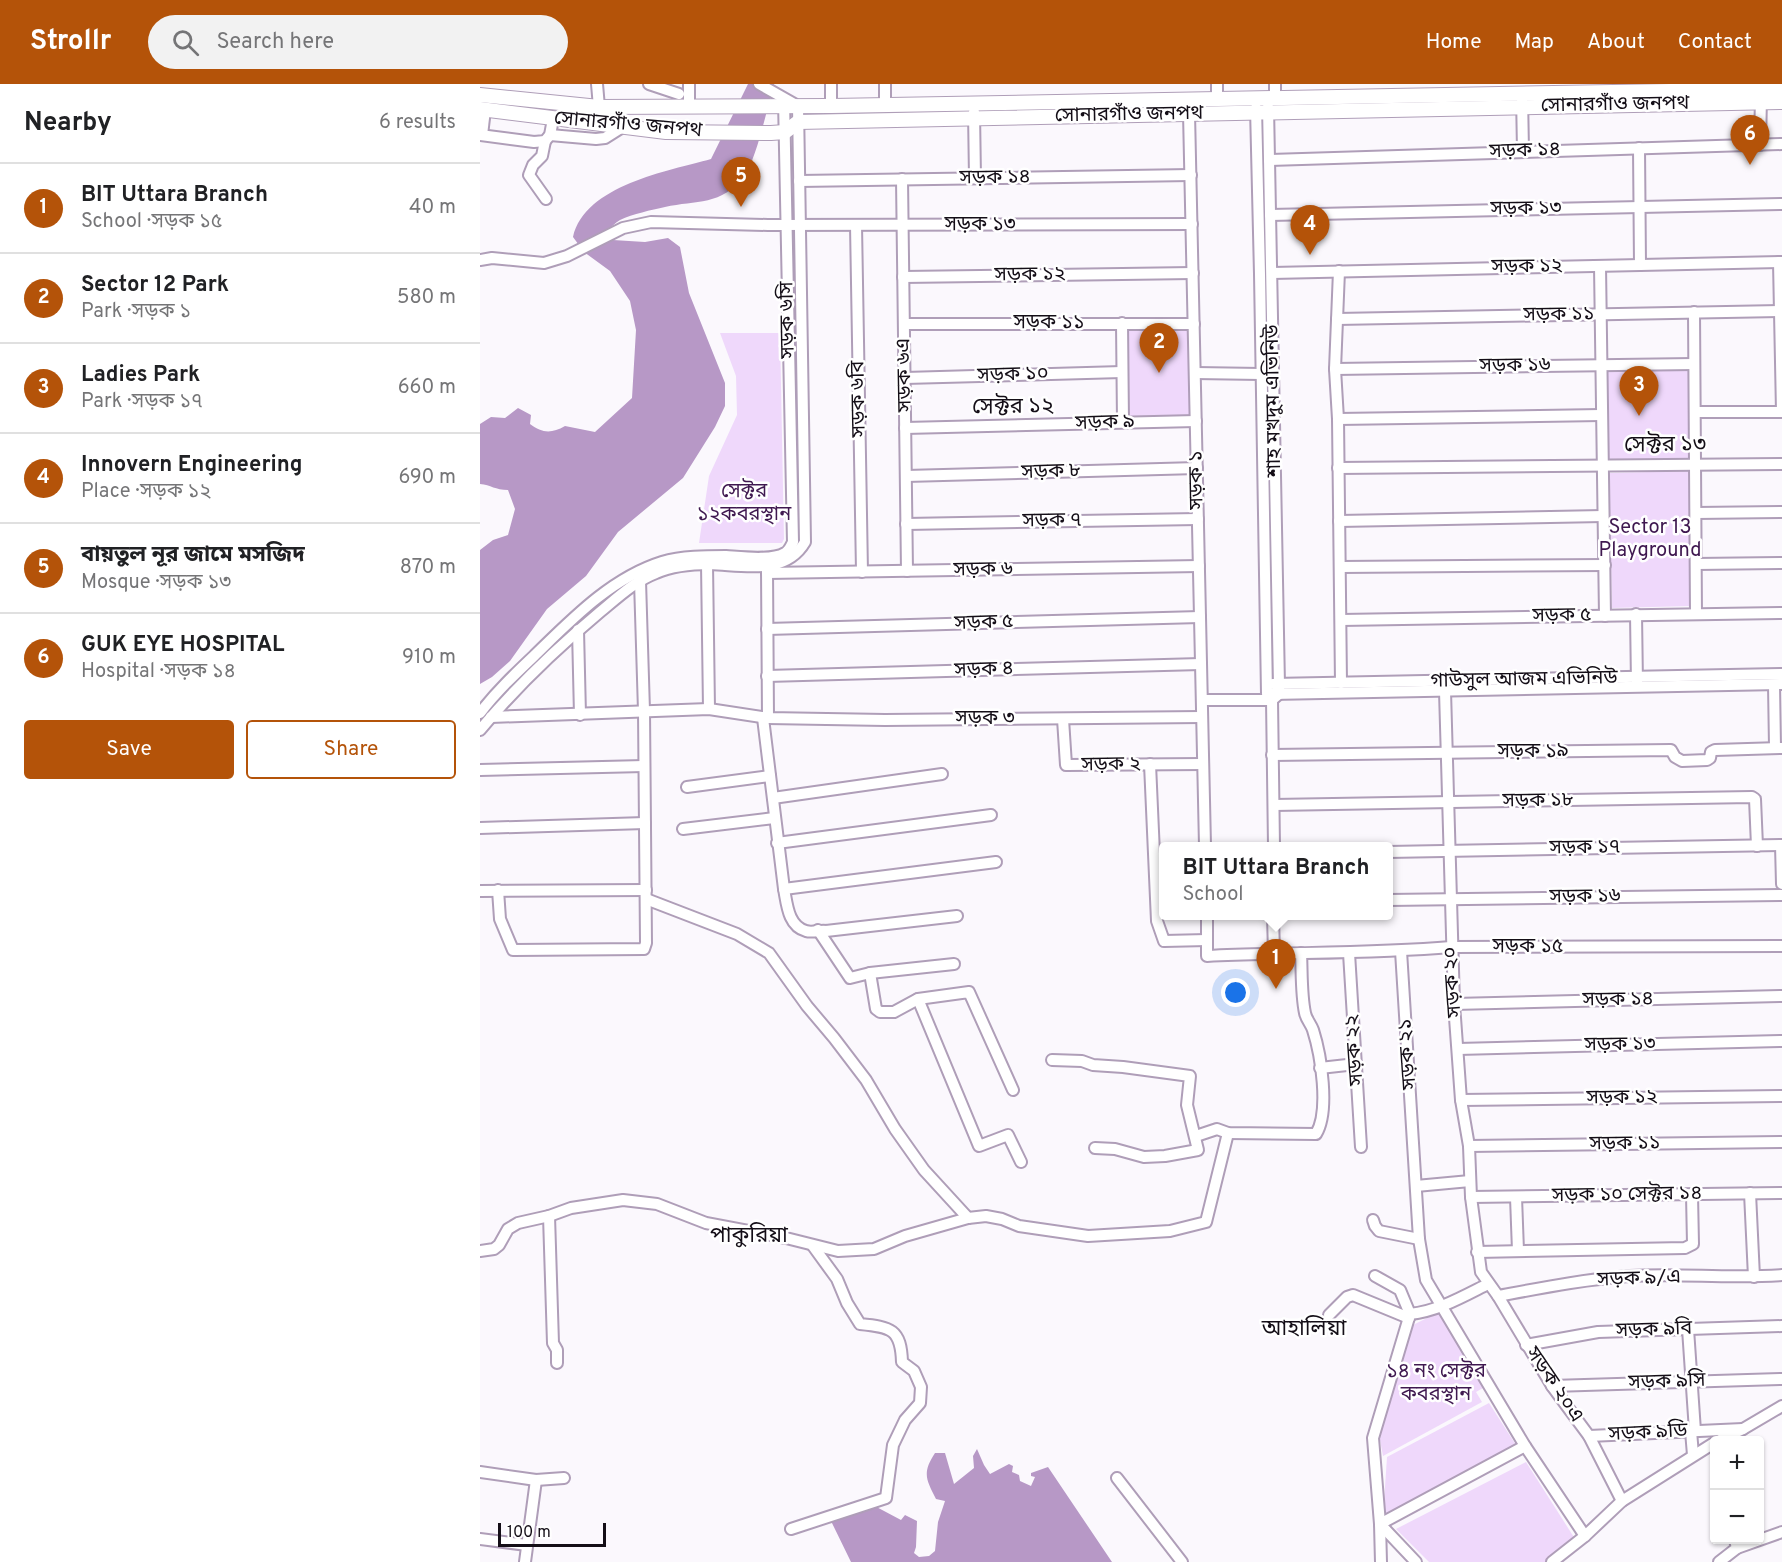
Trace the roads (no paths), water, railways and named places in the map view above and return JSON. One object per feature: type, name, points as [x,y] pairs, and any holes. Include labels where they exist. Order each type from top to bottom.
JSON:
[{"type":"main road","name":"সোনারগাঁও জনপথ","points":[[1760,96],[1782,89]]},
{"type":"main road","name":"সোনারগাঁও জনপথ","points":[[798,122],[1217,99],[1373,103],[1522,100],[1644,93],[1760,96],[1782,102]]},
{"type":"main road","name":"সোনারগাঁও জনপথ","points":[[480,95],[600,107],[678,99],[974,111],[1189,113],[1266,100]]},
{"type":"main road","points":[[666,132],[678,99]]},
{"type":"main road","name":"সোনারগাঁও জনপথ","points":[[483,110],[666,132],[778,132]]},
{"type":"main road","points":[[778,132],[798,122]]},
{"type":"street","points":[[597,84],[600,107]]},
{"type":"street","points":[[649,84],[678,99]]},
{"type":"street","points":[[671,84],[678,99]]},
{"type":"street","points":[[678,99],[689,84]]},
{"type":"street","points":[[759,84],[782,102]]},
{"type":"street","points":[[831,84],[831,106]]},
{"type":"street","points":[[885,84],[885,106]]},
{"type":"street","points":[[1217,84],[1217,99]]},
{"type":"street","points":[[1760,96],[1760,145]]},
{"type":"street","name":"শাহ মখদুম এভিনিউ","points":[[1266,100],[1270,215],[1265,240],[1272,273],[1277,550],[1272,755],[1274,842]]},
{"type":"street","name":"শাহ মখদুম এভিনিউ","points":[[1266,100],[1261,374],[1264,550],[1273,691]]},
{"type":"street","points":[[1522,100],[1523,152]]},
{"type":"street","name":"সড়ক ৬সি","points":[[782,102],[798,122],[805,542],[792,551]]},
{"type":"street","name":"সড়ক ৬সি","points":[[782,102],[778,132],[786,225],[792,551]]},
{"type":"street","points":[[483,110],[481,135],[534,142],[547,138],[605,138],[624,126]]},
{"type":"street","points":[[974,111],[975,178]]},
{"type":"street","name":"সড়ক ১","points":[[1189,113],[1205,842]]},
{"type":"street","points":[[546,198],[529,175],[533,165],[542,156],[553,119]]},
{"type":"street","name":"সড়ক ১৪","points":[[1269,160],[1782,144]]},
{"type":"street","points":[[1639,148],[1640,265]]},
{"type":"street","name":"সড়ক ১৪","points":[[799,181],[1191,174]]},
{"type":"street","name":"সড়ক ৬এ","points":[[902,179],[907,572]]},
{"type":"street","name":"সড়ক ১৩","points":[[1270,215],[1782,204]]},
{"type":"street","name":"সড়ক ১৩","points":[[480,260],[492,258],[544,263],[567,256],[623,228],[651,222],[768,225],[1192,224]]},
{"type":"street","name":"সড়ক ৬বি","points":[[856,225],[862,572]]},
{"type":"street","points":[[1695,412],[1782,412],[1781,262]]},
{"type":"street","name":"সড়ক ১২","points":[[1272,273],[1781,262]]},
{"type":"street","points":[[1600,266],[1605,616]]},
{"type":"street","points":[[1339,272],[1335,369],[1341,567],[1341,683]]},
{"type":"street","name":"সড়ক ১২","points":[[903,277],[1193,273]]},
{"type":"street","name":"সড়ক ১১","points":[[1337,319],[1781,311]]},
{"type":"street","points":[[1694,312],[1696,614]]},
{"type":"street","points":[[1122,323],[1123,422]]},
{"type":"street","name":"সড়ক ১১","points":[[904,324],[1194,324]]},
{"type":"street","points":[[1261,362],[1273,362]]},
{"type":"street","name":"সড়ক ১৬","points":[[1335,369],[1694,364]]},
{"type":"street","name":"সড়ক ১০","points":[[904,378],[1122,372]]},
{"type":"street","points":[[1195,373],[1261,374]]},
{"type":"street","points":[[1338,419],[1601,415]]},
{"type":"street","name":"সড়ক ৯","points":[[905,428],[1196,421]]},
{"type":"street","points":[[790,442],[804,442]]},
{"type":"street","points":[[1338,468],[1782,464]]},
{"type":"street","name":"সড়ক ৮","points":[[906,476],[1197,468]]},
{"type":"street","points":[[1696,513],[1782,512]]},
{"type":"street","points":[[1339,521],[1604,516]]},
{"type":"street","name":"সড়ক ৭","points":[[906,524],[1198,519]]},
{"type":"street","points":[[1264,550],[1277,550]]},
{"type":"street","points":[[792,551],[767,570],[766,718],[774,818],[788,911],[797,926],[807,932],[957,916]]},
{"type":"street","points":[[792,551],[798,573]]},
{"type":"street","points":[[480,730],[485,715],[516,674],[579,613],[613,587],[641,570],[664,561],[688,558],[766,557],[792,551]]},
{"type":"street","points":[[1696,564],[1782,563]]},
{"type":"street","points":[[707,564],[709,708]]},
{"type":"street","name":"সড়ক ৬","points":[[485,715],[578,630],[640,581],[657,572],[679,567],[707,564],[798,573],[1199,566]]},
{"type":"street","points":[[1341,567],[1605,565]]},
{"type":"street","points":[[498,891],[500,919],[511,948],[516,951],[644,950],[646,895],[640,581]]},
{"type":"street","name":"সড়ক ৫","points":[[1341,620],[1782,613]]},
{"type":"street","points":[[1636,614],[1637,683]]},
{"type":"street","name":"সড়ক ৫","points":[[767,629],[1200,616]]},
{"type":"street","points":[[578,630],[580,715]]},
{"type":"street","name":"সড়ক ৪","points":[[767,676],[1201,664]]},
{"type":"street","name":"গাউসুল আজম এভিনিউ","points":[[1273,691],[1445,691],[1782,674]]},
{"type":"street","name":"গাউসুল আজম এভিনিউ","points":[[1273,691],[1341,683],[1778,685]]},
{"type":"street","points":[[1778,685],[1778,748]]},
{"type":"street","points":[[1202,700],[1273,691]]},
{"type":"street","name":"সড়ক ২০","points":[[1445,691],[1454,1004],[1461,1100],[1481,1272]]},
{"type":"street","name":"সড়ক ৩","points":[[485,715],[580,715],[709,708],[766,718],[1202,717]]},
{"type":"street","name":"সড়ক ২","points":[[1064,719],[1066,765],[1203,764]]},
{"type":"street","name":"সড়ক ১৯","points":[[1272,755],[1671,750],[1675,757],[1682,761],[1707,760],[1711,752],[1715,750],[1778,748]]},
{"type":"street","points":[[1150,765],[1157,921],[1164,941],[1207,940],[1207,920]]},
{"type":"street","points":[[480,770],[644,766]]},
{"type":"street","points":[[772,798],[942,774]]},
{"type":"street","points":[[687,787],[770,776]]},
{"type":"street","name":"সড়ক ১৮","points":[[1274,805],[1752,797],[1755,799],[1757,846]]},
{"type":"street","points":[[777,843],[991,815]]},
{"type":"street","points":[[683,829],[774,818]]},
{"type":"street","points":[[480,828],[645,823]]},
{"type":"street","points":[[1781,845],[1782,884]]},
{"type":"street","name":"সড়ক ১৭","points":[[1393,852],[1781,845]]},
{"type":"street","points":[[784,889],[996,862]]},
{"type":"street","points":[[480,891],[646,895],[737,934],[769,953],[807,1006],[866,1080],[924,1170],[968,1218]]},
{"type":"street","name":"সড়ক ১৬","points":[[1393,900],[1782,895]]},
{"type":"street","points":[[1273,920],[1274,953]]},
{"type":"street","points":[[818,930],[850,978],[954,964]]},
{"type":"street","name":"সড়ক ১৫","points":[[1207,940],[1208,956],[1349,953],[1451,947],[1782,946]]},
{"type":"street","name":"সড়ক ২১","points":[[1401,951],[1419,1239],[1426,1280],[1525,1446],[1585,1536]]},
{"type":"street","points":[[1196,1136],[1217,1129],[1228,1133],[1316,1134],[1322,1126],[1320,1068],[1314,1035],[1305,1015],[1301,953]]},
{"type":"street","name":"সড়ক ২২","points":[[1349,953],[1361,1147]]},
{"type":"street","points":[[870,974],[876,1009],[880,1012],[894,1012],[918,999],[969,992],[1013,1090]]},
{"type":"street","name":"সড়ক ১৪","points":[[1454,1004],[1782,996]]},
{"type":"street","points":[[918,999],[979,1146],[1008,1135],[1021,1162]]},
{"type":"street","name":"সড়ক ১৩","points":[[1458,1049],[1782,1041]]},
{"type":"street","points":[[1052,1060],[1082,1061],[1093,1065],[1123,1066],[1190,1076],[1187,1105],[1198,1150],[1144,1157],[1115,1149],[1095,1148]]},
{"type":"street","points":[[1320,1068],[1356,1064]]},
{"type":"street","name":"সড়ক ১২","points":[[1461,1100],[1782,1096]]},
{"type":"street","points":[[480,1251],[494,1249],[499,1245],[508,1229],[518,1223],[571,1208],[623,1200],[657,1204],[706,1223],[786,1238],[838,1251],[874,1249],[905,1236],[968,1218],[986,1216],[1002,1218],[1018,1226],[1088,1236],[1170,1231],[1206,1222],[1228,1133]]},
{"type":"street","name":"সড়ক ১১","points":[[1468,1146],[1782,1142]]},
{"type":"street","points":[[1416,1186],[1470,1181]]},
{"type":"street","points":[[1750,1193],[1754,1277]]},
{"type":"street","name":"সড়ক ১০ সেক্টর ১৪","points":[[1471,1197],[1782,1193]]},
{"type":"street","points":[[1477,1252],[1690,1246],[1694,1244],[1692,1195]]},
{"type":"street","points":[[1516,1197],[1518,1251]]},
{"type":"street","points":[[549,1216],[553,1343],[557,1350],[556,1363]]},
{"type":"street","points":[[1373,1220],[1379,1231],[1419,1239]]},
{"type":"street","points":[[791,1529],[886,1498],[892,1445],[905,1420],[920,1403],[921,1387],[914,1371],[902,1362],[902,1344],[896,1335],[889,1330],[860,1324],[846,1303],[837,1279],[813,1246]]},
{"type":"street","name":"সড়ক ২০এ","points":[[1481,1272],[1552,1386],[1588,1436],[1622,1501]]},
{"type":"street","name":"সড়ক ৯/এ","points":[[1498,1296],[1630,1276],[1754,1277],[1782,1275]]},
{"type":"street","points":[[1375,1276],[1400,1290],[1409,1316],[1373,1435],[1381,1562]]},
{"type":"street","points":[[1329,1315],[1347,1297],[1353,1295],[1409,1316],[1441,1307],[1488,1284]]},
{"type":"street","name":"সড়ক ৯বি","points":[[1526,1345],[1598,1332],[1782,1326]]},
{"type":"street","points":[[1688,1329],[1693,1455]]},
{"type":"street","name":"সড়ক ৯সি","points":[[1552,1386],[1782,1379]]},
{"type":"street","name":"সড়ক ৯ডি","points":[[1725,1436],[1743,1430],[1782,1406]]},
{"type":"street","name":"সড়ক ৯ডি","points":[[1588,1436],[1693,1431],[1710,1437]]},
{"type":"street","points":[[1552,1562],[1585,1536],[1622,1501],[1710,1443]]},
{"type":"street","points":[[1380,1524],[1525,1446]]},
{"type":"street","points":[[480,1472],[536,1480],[564,1478]]},
{"type":"street","points":[[1117,1478],[1182,1562]]},
{"type":"street","points":[[525,1562],[536,1480]]},
{"type":"street","points":[[1380,1524],[1416,1562]]},
{"type":"street","points":[[1764,1537],[1782,1532]]},
{"type":"street","points":[[480,1539],[527,1545]]},
{"type":"street","points":[[1719,1562],[1736,1544]]},
{"type":"place","name":"GUK EYE HOSPITAL","points":[[1750,165]]},
{"type":"place","name":"বায়তুল নূর জামে মসজিদ","points":[[741,207]]},
{"type":"place","name":"Innovern Engineering","points":[[1310,255]]},
{"type":"place","name":"Sector 12 Park","points":[[1159,373]]},
{"type":"place","name":"Ladies Park","points":[[1639,416]]},
{"type":"place","name":"BIT Uttara Branch","points":[[1276,989]]},
{"type":"district","name":"সেক্টর ১২","points":[[1013,407]]},
{"type":"district","name":"সেক্টর ১৩","points":[[1665,445]]},
{"type":"district","name":"পাকুরিয়া","points":[[749,1236]]},
{"type":"district","name":"আহালিয়া","points":[[1304,1329]]},
{"type":"park label","name":"সেক্টর ১২কবরস্থান","points":[[744,504]]},
{"type":"park label","name":"Sector 13 Playground","points":[[1650,540]]},
{"type":"park label","name":"১৪ নং সেক্টর কবরস্থান","points":[[1436,1384]]}]
